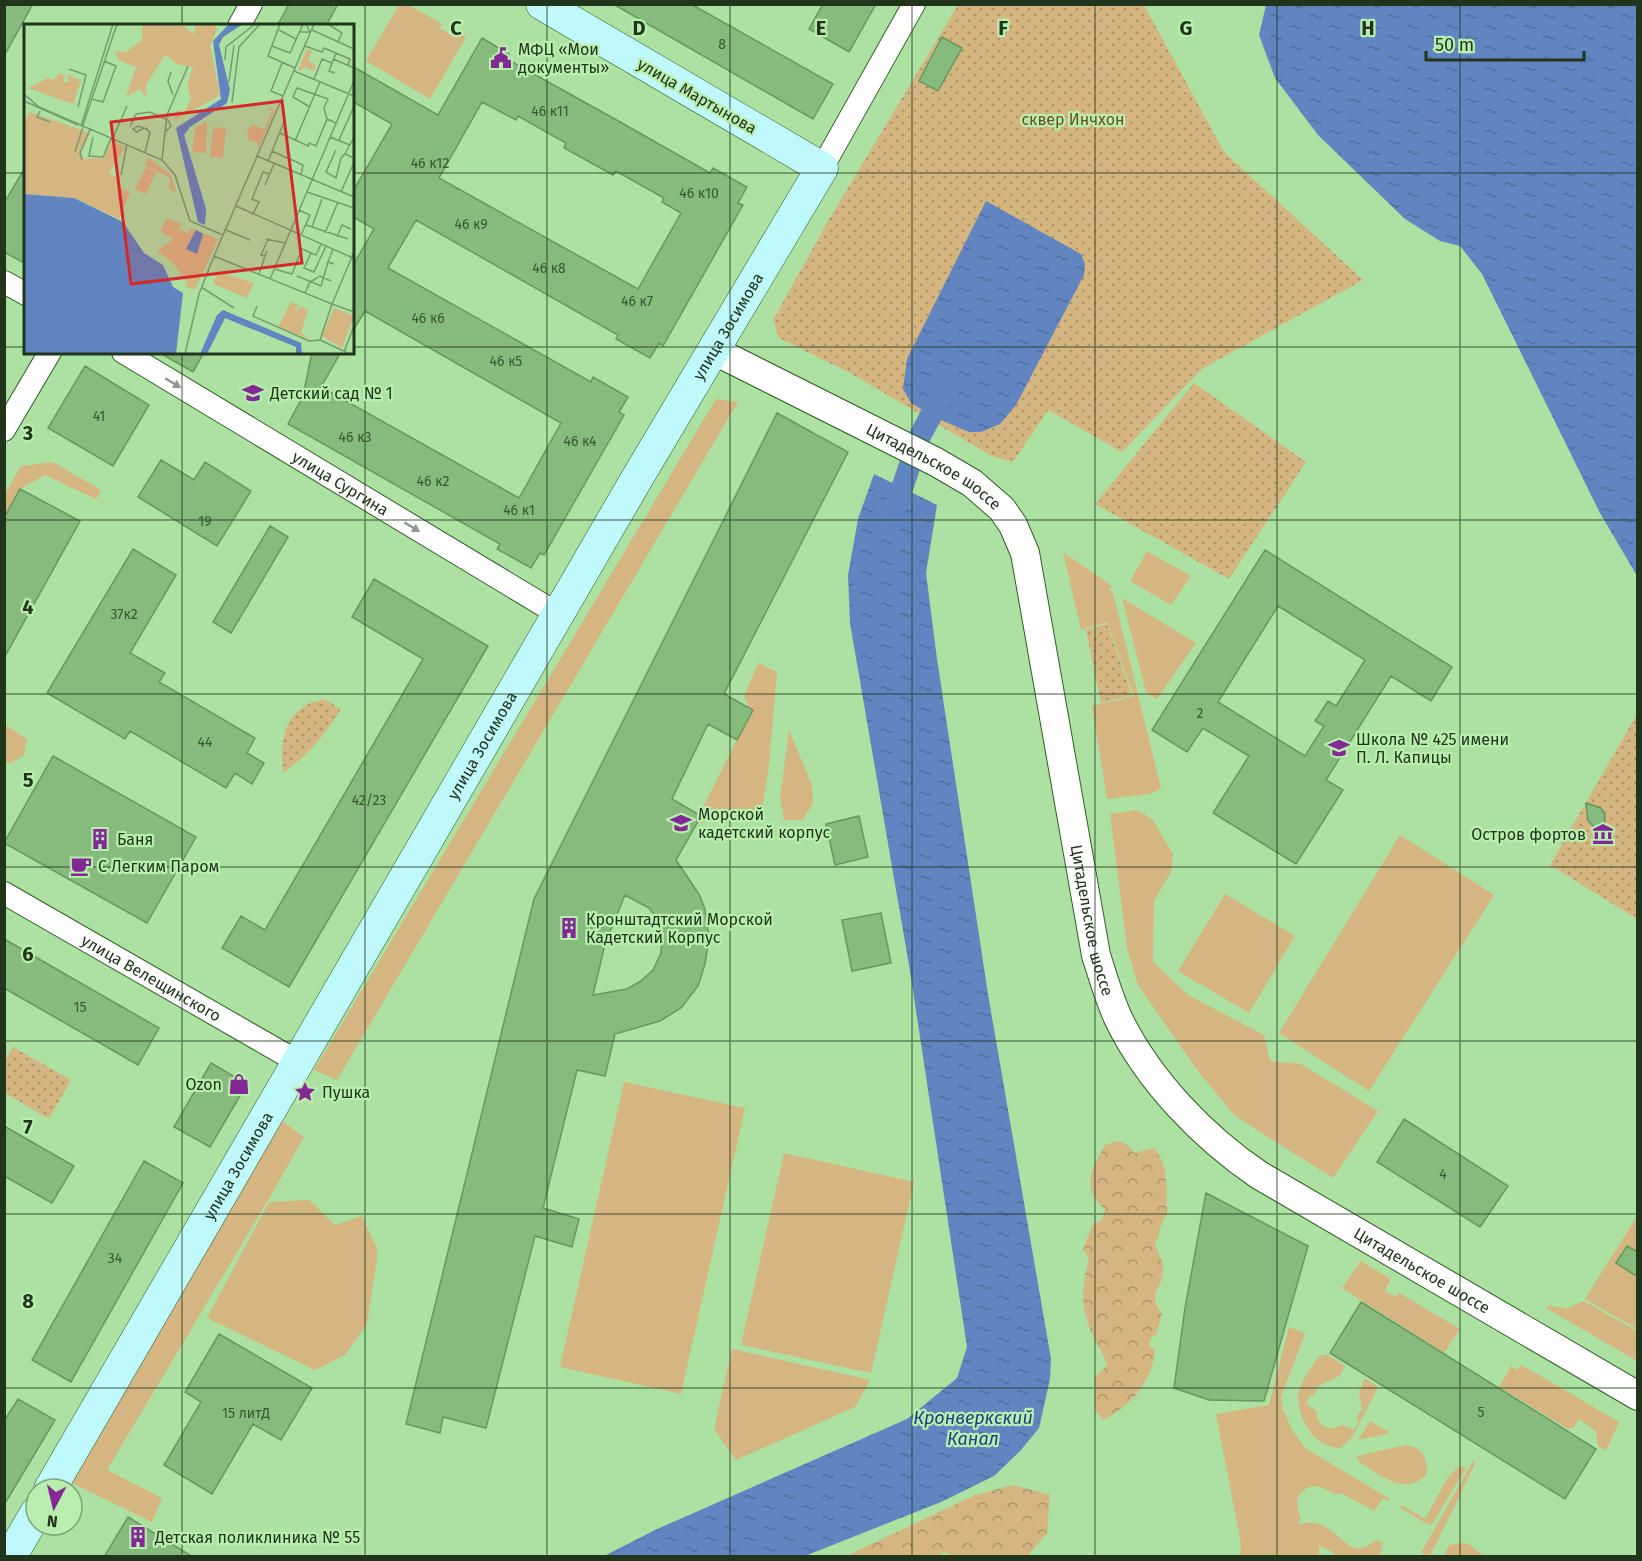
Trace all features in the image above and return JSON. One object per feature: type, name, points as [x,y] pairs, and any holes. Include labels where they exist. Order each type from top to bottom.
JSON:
[{"type":"main road","name":"улица Мартынова","points":[[542,4],[822,168]]},
{"type":"main road","name":"улица Зосимова","points":[[57,1477],[558,614],[822,168]]},
{"type":"main road","points":[[11,1557],[24,1534]]},
{"type":"street","points":[[240,24],[251,4]]},
{"type":"street","name":"улица Зосимова","points":[[822,168],[914,4]]},
{"type":"street","points":[[4,282],[24,293]]},
{"type":"street","name":"Цитадельское шоссе","points":[[713,350],[936,462],[972,483],[1002,509],[1013,525],[1025,553],[1096,955],[1104,983],[1119,1020],[1151,1071],[1205,1134],[1258,1175],[1638,1396]]},
{"type":"street","points":[[4,430],[49,354]]},
{"type":"street","name":"улица Сургина","points":[[126,354],[558,614]]},
{"type":"street","name":"улица Велещинского","points":[[4,893],[298,1062]]},
{"type":"green space","points":[[399,5],[409,5],[442,24],[440,28],[454,37],[457,32],[466,37],[430,99],[366,61]]},
{"type":"green space","name":"сквер Инчхон","points":[[958,5],[1144,5],[1224,152],[1363,280],[1202,369],[1122,452],[1048,410],[1013,462],[992,456],[850,373],[779,338],[773,320],[828,221]]},
{"type":"green space","points":[[1194,383],[1306,462],[1229,579],[1095,504]]},
{"type":"green space","points":[[716,399],[738,402],[337,1080],[314,1070]]},
{"type":"green space","points":[[53,462],[101,490],[96,499],[45,475],[20,489],[5,518],[5,494],[21,466]]},
{"type":"green space","points":[[1147,551],[1191,576],[1171,605],[1130,581]]},
{"type":"green space","points":[[1063,552],[1112,586],[1109,589],[1113,593],[1161,788],[1150,794],[1107,799],[1092,706],[1134,696],[1107,622],[1081,630]]},
{"type":"green space","points":[[1122,598],[1196,643],[1157,699],[1146,692]]},
{"type":"green space","points":[[1107,624],[1132,695],[1101,703],[1086,630]]},
{"type":"green space","points":[[758,663],[777,672],[769,766],[762,810],[749,818],[695,823],[751,712],[744,696]]},
{"type":"green space","points":[[324,699],[341,709],[315,744],[283,773],[282,754],[287,726],[298,711],[306,705]]},
{"type":"green space","name":"Остров фортов","points":[[1637,714],[1637,919],[1550,865]]},
{"type":"green space","points":[[5,725],[27,739],[24,755],[11,763],[5,763]]},
{"type":"green space","points":[[789,730],[812,785],[813,804],[802,820],[784,820],[780,799]]},
{"type":"green space","points":[[1137,810],[1152,819],[1173,854],[1171,872],[1154,901],[1153,962],[1188,995],[1264,1035],[1270,1061],[1301,1064],[1378,1111],[1333,1178],[1235,1116],[1197,1070],[1138,985],[1127,948],[1110,814]]},
{"type":"green space","points":[[1400,835],[1494,895],[1369,1091],[1279,1033]]},
{"type":"green space","points":[[1225,894],[1295,936],[1249,1013],[1178,971]]},
{"type":"green space","points":[[13,1047],[71,1080],[49,1119],[5,1093],[5,1061]]},
{"type":"green space","points":[[624,1082],[745,1108],[681,1394],[560,1367]]},
{"type":"green space","points":[[281,1120],[304,1137],[107,1470],[162,1498],[152,1522],[84,1489],[84,1477],[75,1477]]},
{"type":"green space","points":[[1119,1141],[1129,1146],[1134,1153],[1154,1148],[1165,1171],[1167,1214],[1155,1244],[1163,1266],[1162,1280],[1155,1300],[1162,1314],[1156,1335],[1151,1338],[1149,1346],[1155,1350],[1145,1382],[1131,1400],[1103,1420],[1095,1410],[1094,1378],[1107,1365],[1086,1318],[1083,1290],[1089,1258],[1083,1249],[1093,1224],[1102,1220],[1105,1209],[1093,1193],[1091,1178],[1093,1170],[1105,1145]]},
{"type":"green space","points":[[784,1153],[914,1182],[871,1373],[741,1345]]},
{"type":"green space","points":[[309,1200],[335,1225],[362,1216],[378,1251],[367,1324],[345,1355],[315,1370],[207,1318],[269,1202]]},
{"type":"green space","points":[[1637,1216],[1637,1252],[1627,1246],[1616,1263],[1637,1277],[1637,1329],[1585,1299]]},
{"type":"green space","points":[[1361,1261],[1391,1279],[1385,1291],[1396,1297],[1399,1293],[1460,1329],[1444,1353],[1342,1288]]},
{"type":"green space","points":[[1584,1301],[1637,1331],[1637,1361],[1546,1308],[1547,1306],[1568,1308]]},
{"type":"green space","points":[[1289,1327],[1305,1333],[1281,1397],[1291,1428],[1305,1448],[1390,1499],[1388,1501],[1383,1498],[1374,1511],[1341,1493],[1335,1495],[1326,1489],[1311,1487],[1304,1489],[1300,1494],[1298,1508],[1301,1518],[1298,1523],[1321,1524],[1355,1548],[1368,1546],[1376,1540],[1384,1543],[1380,1556],[1336,1556],[1319,1546],[1319,1556],[1240,1556],[1241,1544],[1216,1414],[1269,1405]]},
{"type":"green space","points":[[732,1349],[870,1380],[855,1407],[736,1460],[714,1429]]},
{"type":"green space","points":[[1322,1355],[1328,1355],[1345,1366],[1339,1376],[1318,1386],[1314,1396],[1310,1395],[1306,1404],[1317,1411],[1318,1421],[1324,1427],[1333,1428],[1343,1425],[1354,1430],[1359,1421],[1356,1418],[1362,1409],[1359,1392],[1365,1378],[1378,1387],[1353,1436],[1341,1448],[1332,1447],[1315,1437],[1303,1420],[1300,1410],[1298,1400],[1300,1387],[1304,1378]]},
{"type":"green space","points":[[1522,1365],[1619,1422],[1606,1451],[1598,1446],[1596,1432],[1579,1419],[1574,1427],[1568,1429],[1499,1387],[1511,1366],[1517,1370]]},
{"type":"green space","points":[[1370,1421],[1390,1433],[1358,1440]]},
{"type":"green space","points":[[1406,1445],[1421,1451],[1427,1464],[1426,1475],[1409,1484],[1400,1484],[1383,1477],[1358,1461],[1357,1456]]},
{"type":"green space","points":[[1473,1461],[1475,1464],[1430,1556],[1424,1556],[1422,1551]]},
{"type":"green space","points":[[1460,1466],[1466,1468],[1431,1526],[1400,1508],[1402,1505],[1425,1519],[1448,1477]]},
{"type":"green space","points":[[1013,1485],[1050,1495],[1047,1533],[1028,1556],[952,1556],[944,1552],[939,1556],[846,1556],[975,1495]]},
{"type":"green space","points":[[1469,1544],[1484,1556],[1444,1556],[1449,1545]]},
{"type":"water","points":[[1266,5],[1637,5],[1637,576],[1600,513],[1482,274],[1460,246],[1440,241],[1405,219],[1318,135],[1275,78],[1259,35]]},
{"type":"water","points":[[986,201],[1081,254],[1085,264],[1084,275],[1016,405],[1000,424],[981,432],[969,432],[936,418],[911,403],[903,389],[907,359]]},
{"type":"water","name":"Кронверкский Канал","points":[[874,474],[937,505],[926,573],[937,659],[988,994],[1051,1359],[1050,1379],[1039,1428],[1021,1450],[994,1476],[941,1502],[805,1556],[604,1556],[655,1530],[907,1419],[957,1378],[967,1347],[910,971],[850,623],[848,575],[858,519]]},
{"type":"building","points":[[4,4],[33,4],[4,56]]},
{"type":"building","points":[[289,4],[338,4],[327,24],[278,24]]},
{"type":"building","points":[[613,4],[691,4],[833,84],[813,119]]},
{"type":"building","points":[[823,4],[876,4],[849,52],[809,29]]},
{"type":"building","points":[[942,37],[962,48],[938,91],[919,81]]},
{"type":"building","points":[[482,38],[509,54],[507,59],[710,173],[713,168],[747,187],[738,203],[743,205],[663,346],[659,343],[650,358],[616,339],[618,335],[416,220],[388,268],[591,382],[593,377],[628,397],[619,412],[624,415],[544,555],[540,553],[531,568],[497,549],[500,544],[288,424],[303,396],[312,354],[340,354],[321,387],[519,498],[561,423],[365,311],[354,329],[354,264],[374,229],[354,217],[354,190],[392,124],[354,102],[354,67],[438,115]],"holes":[[[482,102],[516,120],[518,116],[566,143],[564,148],[613,175],[616,171],[664,198],[662,202],[681,213],[638,289],[439,178]]]},
{"type":"building","points":[[24,169],[24,263],[4,252],[4,203]]},
{"type":"building","points":[[162,354],[203,354],[193,372]]},
{"type":"building","points":[[85,366],[149,405],[113,466],[48,428]]},
{"type":"building","name":"Кронштадтский Морской Кадетский Корпус","points":[[777,413],[848,452],[724,694],[753,710],[737,740],[708,724],[672,799],[701,816],[676,860],[699,894],[705,909],[709,938],[705,964],[698,986],[681,1008],[660,1021],[615,1034],[605,1076],[577,1070],[543,1208],[579,1219],[572,1247],[535,1236],[486,1428],[443,1417],[440,1433],[406,1424],[534,899]],"holes":[[[625,895],[649,908],[659,921],[662,935],[661,953],[653,970],[641,981],[627,989],[593,995],[605,944]]]},
{"type":"building","points":[[161,460],[194,480],[205,462],[251,491],[217,546],[138,497]]},
{"type":"building","points":[[20,489],[80,521],[4,658],[4,518]]},
{"type":"building","points":[[270,526],[288,537],[231,633],[213,622]]},
{"type":"building","points":[[133,549],[176,575],[130,653],[165,673],[159,682],[255,738],[247,753],[264,763],[252,784],[235,773],[226,788],[130,731],[125,739],[47,693]]},
{"type":"building","points":[[1265,550],[1452,667],[1431,701],[1391,676],[1326,780],[1343,790],[1296,864],[1213,813],[1249,756],[1203,728],[1187,752],[1152,730]],"holes":[[[1278,606],[1365,660],[1336,706],[1328,701],[1315,721],[1324,726],[1305,756],[1218,702]]]},
{"type":"building","points":[[374,579],[488,646],[289,987],[222,948],[241,916],[265,930],[423,659],[352,617]]},
{"type":"building","name":"Баня","points":[[53,756],[196,837],[147,923],[4,843]]},
{"type":"building","points":[[1586,803],[1601,808],[1605,814],[1604,837],[1588,821]]},
{"type":"building","points":[[859,816],[868,857],[835,865],[826,824]]},
{"type":"building","points":[[881,913],[891,963],[852,971],[842,920]]},
{"type":"building","points":[[4,939],[159,1028],[138,1065],[4,988]]},
{"type":"building","points":[[211,1063],[247,1084],[210,1147],[174,1127]]},
{"type":"building","points":[[1404,1119],[1508,1186],[1480,1227],[1377,1162]]},
{"type":"building","points":[[4,1126],[74,1166],[52,1203],[4,1176]]},
{"type":"building","points":[[144,1161],[183,1183],[71,1382],[32,1360]]},
{"type":"building","points":[[1206,1193],[1308,1246],[1264,1401],[1209,1400],[1174,1388],[1185,1308]]},
{"type":"building","points":[[1627,1246],[1638,1252],[1638,1277],[1616,1263]]},
{"type":"building","points":[[1361,1302],[1596,1449],[1565,1499],[1330,1353]]},
{"type":"building","points":[[219,1334],[312,1388],[281,1440],[253,1424],[212,1494],[164,1465],[201,1402],[185,1392]]},
{"type":"building","points":[[18,1399],[55,1420],[4,1505],[4,1421]]},
{"type":"building","name":"Детская поликлиника № 55","points":[[128,1517],[193,1557],[104,1557]]},
{"type":"waterway","points":[[892,517],[920,436],[946,387]]},
{"type":"place","name":"МФЦ «Мои документы»","points":[[501,58]]},
{"type":"place","name":"Детский сад № 1","points":[[253,393]]},
{"type":"place","name":"Школа № 425 имени П. Л. Капицы","points":[[1339,748]]},
{"type":"place","name":"Морской кадетский корпус","points":[[681,823]]},
{"type":"place","name":"Остров фортов","points":[[1603,834]]},
{"type":"place","name":"Баня","points":[[100,839]]},
{"type":"place","name":"С Легким Паром","points":[[81,866]]},
{"type":"place","name":"Кронштадтский Морской Кадетский Корпус","points":[[569,928]]},
{"type":"place","name":"Ozon","points":[[239,1084]]},
{"type":"place","name":"Пушка","points":[[305,1092]]},
{"type":"place","name":"Детская поликлиника № 55","points":[[138,1537]]}]
